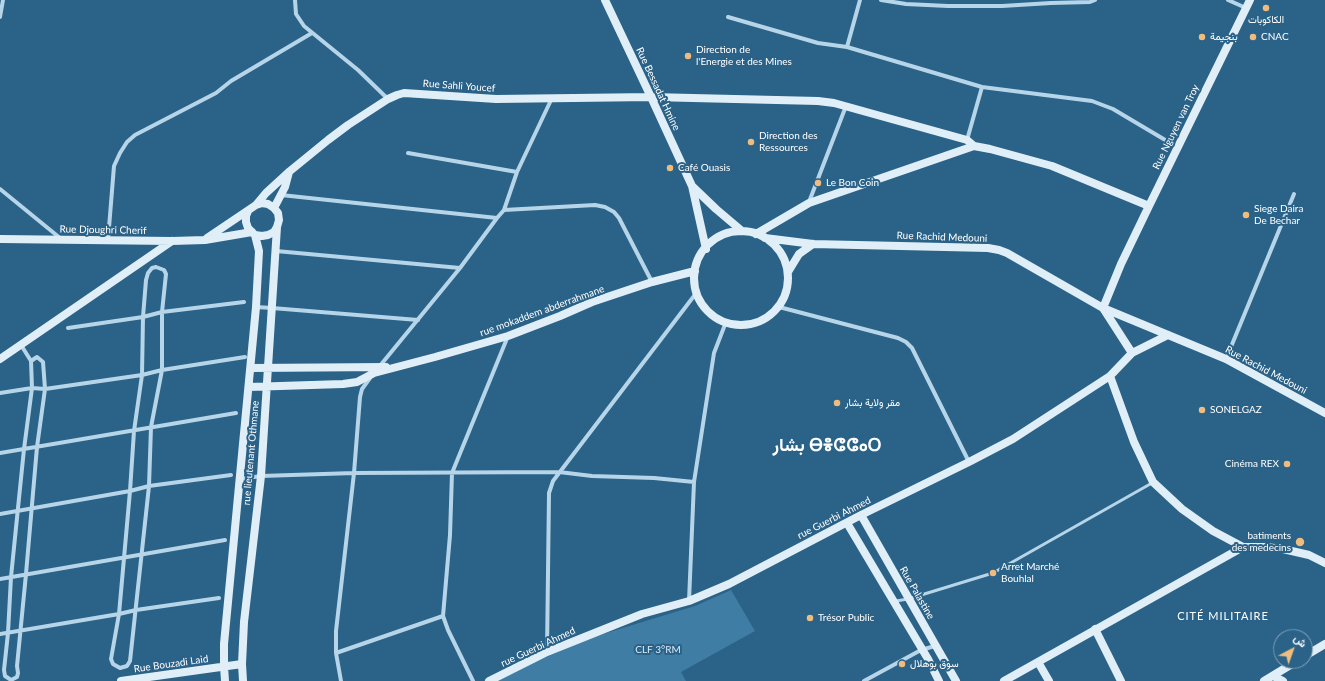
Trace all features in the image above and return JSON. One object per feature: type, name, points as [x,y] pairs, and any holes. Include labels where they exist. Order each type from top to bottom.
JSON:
[{"type":"main road","name":"Rue Bessadat Hmine","points":[[605,0],[652,97],[692,186],[706,249]]},
{"type":"main road","name":"Rue Nguyen van Troy","points":[[1103,308],[1121,264],[1250,0]]},
{"type":"main road","name":"Rue Sahli Youcef","points":[[256,205],[266,193],[290,171],[348,125],[388,99],[404,93],[496,99],[652,97],[818,101],[846,106],[967,140]]},
{"type":"main road","points":[[967,140],[974,146]]},
{"type":"main road","points":[[756,234],[809,203],[974,146],[1052,166],[1149,206]]},
{"type":"main road","points":[[274,208],[281,195],[290,171]]},
{"type":"main road","name":"Rue Bessadat Hmine","points":[[692,186],[716,210],[742,230]]},
{"type":"main road","points":[[205,240],[256,205],[262,203],[268,204],[278,213],[279,220],[274,232],[262,236],[254,234],[248,228],[246,222],[248,211]]},
{"type":"main road","name":"rue lieutenant Othmane","points":[[243,681],[242,664],[244,622],[261,476],[277,227]]},
{"type":"main road","points":[[742,230],[756,234],[765,238],[776,246],[784,258],[788,272],[788,284],[785,296],[778,307],[770,315],[760,321],[743,325],[726,322],[715,317],[706,309],[695,286],[695,271],[701,254],[712,241],[728,233],[742,230]]},
{"type":"main road","name":"Rue Djoughri Cherif","points":[[0,239],[172,241],[205,240],[254,234]]},
{"type":"main road","name":"rue lieutenant Othmane","points":[[225,681],[224,644],[256,307],[259,251],[254,234]]},
{"type":"main road","name":"Rue Rachid Medouni","points":[[765,238],[813,244],[988,248],[1007,252],[1103,308],[1226,359],[1325,413]]},
{"type":"main road","points":[[0,359],[172,241]]},
{"type":"main road","points":[[788,272],[799,254],[813,244]]},
{"type":"main road","name":"rue mokaddem abderrahmane","points":[[251,368],[376,370],[395,368],[508,336],[592,302],[652,282],[695,271]]},
{"type":"main road","points":[[1103,308],[1132,353]]},
{"type":"main road","name":"rue Guerbi Ahmed","points":[[488,681],[547,652],[642,614],[689,601],[729,584],[861,515],[969,462],[1013,438],[1110,376],[1132,353],[1168,335]]},
{"type":"main road","points":[[249,387],[343,384],[357,382],[376,370]]},
{"type":"main road","points":[[1110,376],[1134,442],[1153,482],[1182,509],[1213,531],[1243,547],[1284,549],[1309,554],[1325,563]]},
{"type":"main road","name":"Rue Palastine","points":[[861,515],[956,681]]},
{"type":"main road","points":[[847,523],[939,681]]},
{"type":"main road","points":[[1004,681],[1243,547]]},
{"type":"main road","points":[[1095,629],[1120,681]]},
{"type":"main road","points":[[1313,651],[1325,644]]},
{"type":"main road","points":[[1038,662],[1048,681]]},
{"type":"main road","name":"Rue Bouzadi Laid","points":[[121,681],[242,664]]},
{"type":"main road","points":[[1264,681],[1284,669]]},
{"type":"main road","points":[[1273,676],[1283,681]]},
{"type":"street","points":[[0,17],[3,0]]},
{"type":"street","points":[[295,0],[296,14],[299,20],[312,33],[358,70],[388,99]]},
{"type":"street","points":[[846,47],[860,0]]},
{"type":"street","points":[[881,0],[906,4],[948,6],[1002,6],[1090,2],[1095,0]]},
{"type":"street","points":[[1228,0],[1246,8]]},
{"type":"street","points":[[728,17],[818,43],[846,47],[982,87],[1092,101],[1113,109],[1177,147]]},
{"type":"street","points":[[108,241],[114,166],[127,142],[135,134],[216,93],[231,82],[312,33]]},
{"type":"street","points":[[967,140],[982,87]]},
{"type":"street","points":[[341,681],[336,653],[336,631],[362,388],[460,268],[504,210],[517,172],[552,98]]},
{"type":"street","points":[[809,203],[846,106]]},
{"type":"street","points":[[408,153],[517,172]]},
{"type":"street","points":[[0,189],[60,239]]},
{"type":"street","points":[[1226,359],[1294,194]]},
{"type":"street","points":[[281,195],[497,218]]},
{"type":"street","points":[[504,210],[596,205],[605,206],[614,212],[619,218],[652,282]]},
{"type":"street","points":[[276,252],[460,268]]},
{"type":"street","points":[[156,266],[164,270],[166,274],[162,312],[162,370],[151,426],[149,486],[130,661],[126,666],[120,668],[114,664],[111,659],[119,614],[134,431],[142,375],[143,317],[146,280],[148,272],[156,266]]},
{"type":"street","points":[[547,652],[549,493],[553,481],[697,292]]},
{"type":"street","points":[[68,328],[143,317],[162,312],[244,302]]},
{"type":"street","points":[[256,307],[418,320]]},
{"type":"street","points":[[778,307],[898,338],[906,342],[912,348],[969,462]]},
{"type":"street","points":[[689,601],[694,482],[714,353],[726,322]]},
{"type":"street","points":[[473,681],[448,630],[443,616],[450,536],[452,474],[508,336]]},
{"type":"street","points":[[21,345],[31,361],[32,388],[11,577],[8,633],[4,670],[5,676],[11,680],[17,677],[18,673],[20,631],[31,508],[45,389],[43,362],[37,357],[31,361]]},
{"type":"street","points":[[0,393],[32,388],[45,389],[142,375],[162,370],[245,357]]},
{"type":"street","points":[[0,453],[134,431],[151,426],[236,413]]},
{"type":"street","points":[[240,479],[261,476],[354,473],[452,474],[559,472],[592,476],[654,478],[694,482]]},
{"type":"street","points":[[0,514],[130,491],[149,486],[231,475]]},
{"type":"street","points":[[0,579],[225,540]]},
{"type":"street","points":[[0,634],[136,610],[219,598]]},
{"type":"street","points":[[336,653],[443,616]]},
{"type":"street","points":[[864,681],[922,650],[935,646]]},
{"type":"lane","points":[[893,602],[908,599],[994,573],[1153,482]]},
{"type":"green space","name":"CLF 3°RM","points":[[731,590],[755,631],[681,672],[686,681],[495,681],[511,672],[593,637],[695,606]]},
{"type":"place","name":"الكاكوبات","points":[[1266,8]]},
{"type":"place","name":"بنجيمة","points":[[1202,37]]},
{"type":"place","name":"CNAC","points":[[1253,37]]},
{"type":"place","name":"Direction de l'Energie et des Mines","points":[[688,56]]},
{"type":"place","name":"Direction des Ressources","points":[[751,142]]},
{"type":"place","name":"Café Ouasis","points":[[670,168]]},
{"type":"place","name":"Le Bon Coin","points":[[818,183]]},
{"type":"place","name":"Siege Daira De Bechar","points":[[1246,215]]},
{"type":"place","name":"مقر ولاية بشار","points":[[837,403]]},
{"type":"place","name":"SONELGAZ","points":[[1202,410]]},
{"type":"place","name":"Cinéma REX","points":[[1287,464]]},
{"type":"place","name":"batiments des medecins","points":[[1300,542]]},
{"type":"place","name":"Arret Marché Bouhlal","points":[[993,573]]},
{"type":"place","name":"Trésor Public","points":[[810,618]]},
{"type":"place","name":"سوق بوهلال","points":[[902,664]]},
{"type":"district","name":"بشار ⴱⴻⵛⵛⴰⵔ","points":[[827,445]]},
{"type":"district","name":"CITÉ MILITAIRE","points":[[1223,616]]}]
